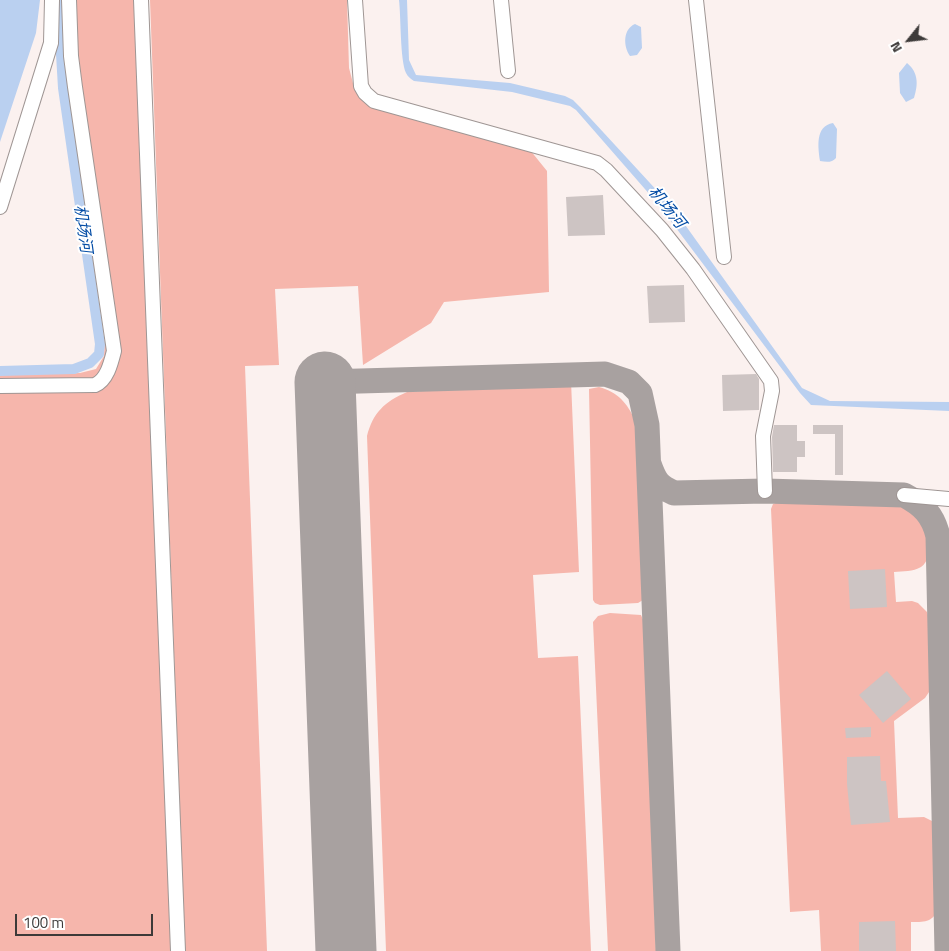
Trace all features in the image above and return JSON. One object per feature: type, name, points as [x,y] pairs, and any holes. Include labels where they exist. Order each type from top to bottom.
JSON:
[{"type":"street","points":[[0,207],[51,44],[52,0]]},
{"type":"street","points":[[0,386],[95,385],[100,383],[105,376],[114,350],[71,56],[69,0]]},
{"type":"street","points":[[141,0],[178,951]]},
{"type":"street","points":[[355,0],[361,86],[374,100],[597,163],[606,170],[662,230],[693,269],[771,381],[772,392],[763,436],[765,491]]},
{"type":"street","points":[[501,0],[508,70]]},
{"type":"street","points":[[696,0],[724,257]]},
{"type":"street","points":[[904,495],[949,499]]},
{"type":"shaded area","points":[[62,0],[138,0],[171,951],[0,951],[0,375],[80,373],[96,369],[104,356],[105,334],[94,271],[67,81]]},
{"type":"shaded area","points":[[150,0],[347,0],[349,68],[354,87],[369,106],[530,150],[547,171],[549,292],[444,302],[431,323],[363,365],[358,286],[275,289],[279,365],[245,366],[267,951],[185,951]]},
{"type":"shaded area","points":[[571,381],[579,572],[533,575],[538,658],[578,656],[591,951],[386,951],[367,436],[369,428],[376,415],[386,404],[407,392]]},
{"type":"shaded area","points":[[599,387],[617,395],[629,408],[635,420],[645,595],[643,600],[638,603],[600,605],[593,600],[589,389]]},
{"type":"shaded area","points":[[781,501],[892,503],[914,512],[924,526],[929,549],[926,562],[915,570],[894,572],[896,602],[912,601],[918,603],[927,612],[929,618],[931,689],[925,698],[894,721],[898,818],[924,817],[932,821],[938,832],[940,908],[928,920],[911,922],[911,951],[821,951],[819,910],[790,912],[771,509],[773,504]]},
{"type":"shaded area","points":[[610,613],[641,615],[644,622],[656,951],[608,951],[593,622],[598,616]]},
{"type":"water","points":[[0,0],[40,0],[36,33],[0,142]]},
{"type":"water","points":[[399,0],[407,0],[409,60],[416,75],[510,83],[565,96],[573,100],[673,208],[802,388],[830,401],[949,402],[949,411],[811,405],[658,204],[576,110],[570,106],[512,92],[414,81],[409,77],[404,67]]},
{"type":"water","points":[[635,24],[641,27],[642,48],[637,55],[630,56],[625,38],[628,30]]},
{"type":"water","points":[[907,63],[916,75],[917,84],[914,98],[906,102],[900,93],[899,73]]},
{"type":"water","points":[[833,123],[837,129],[836,158],[827,162],[820,161],[818,144],[820,133],[823,128]]},
{"type":"building","points":[[603,195],[605,235],[568,236],[566,197]]},
{"type":"building","points":[[684,285],[685,322],[649,323],[647,286]]},
{"type":"building","points":[[756,374],[759,379],[759,410],[723,411],[722,375]]},
{"type":"building","points":[[774,425],[797,425],[797,441],[805,441],[805,457],[797,457],[797,472],[773,472],[772,437]]},
{"type":"building","points":[[813,425],[843,425],[843,475],[835,475],[835,434],[813,434]]},
{"type":"building","points":[[885,569],[887,607],[850,609],[848,571]]},
{"type":"building","points":[[887,671],[911,699],[883,723],[859,695]]},
{"type":"building","points":[[871,727],[871,737],[846,738],[845,728]]},
{"type":"building","points":[[880,756],[881,781],[886,781],[890,822],[851,825],[847,784],[847,757]]},
{"type":"building","points":[[895,921],[896,951],[859,951],[859,922]]},
{"type":"waterway","name":"机场河","points":[[0,371],[74,369],[90,363],[99,354],[100,344],[63,88],[58,3]]},
{"type":"taxiway","points":[[325,382],[605,374],[629,382],[640,393],[647,425],[668,951]]},
{"type":"taxiway","points":[[649,464],[658,482],[664,488],[674,493],[765,491],[904,495],[922,507],[930,516],[938,536],[947,951]]},
{"type":"runway","points":[[325,382],[346,951]]}]
